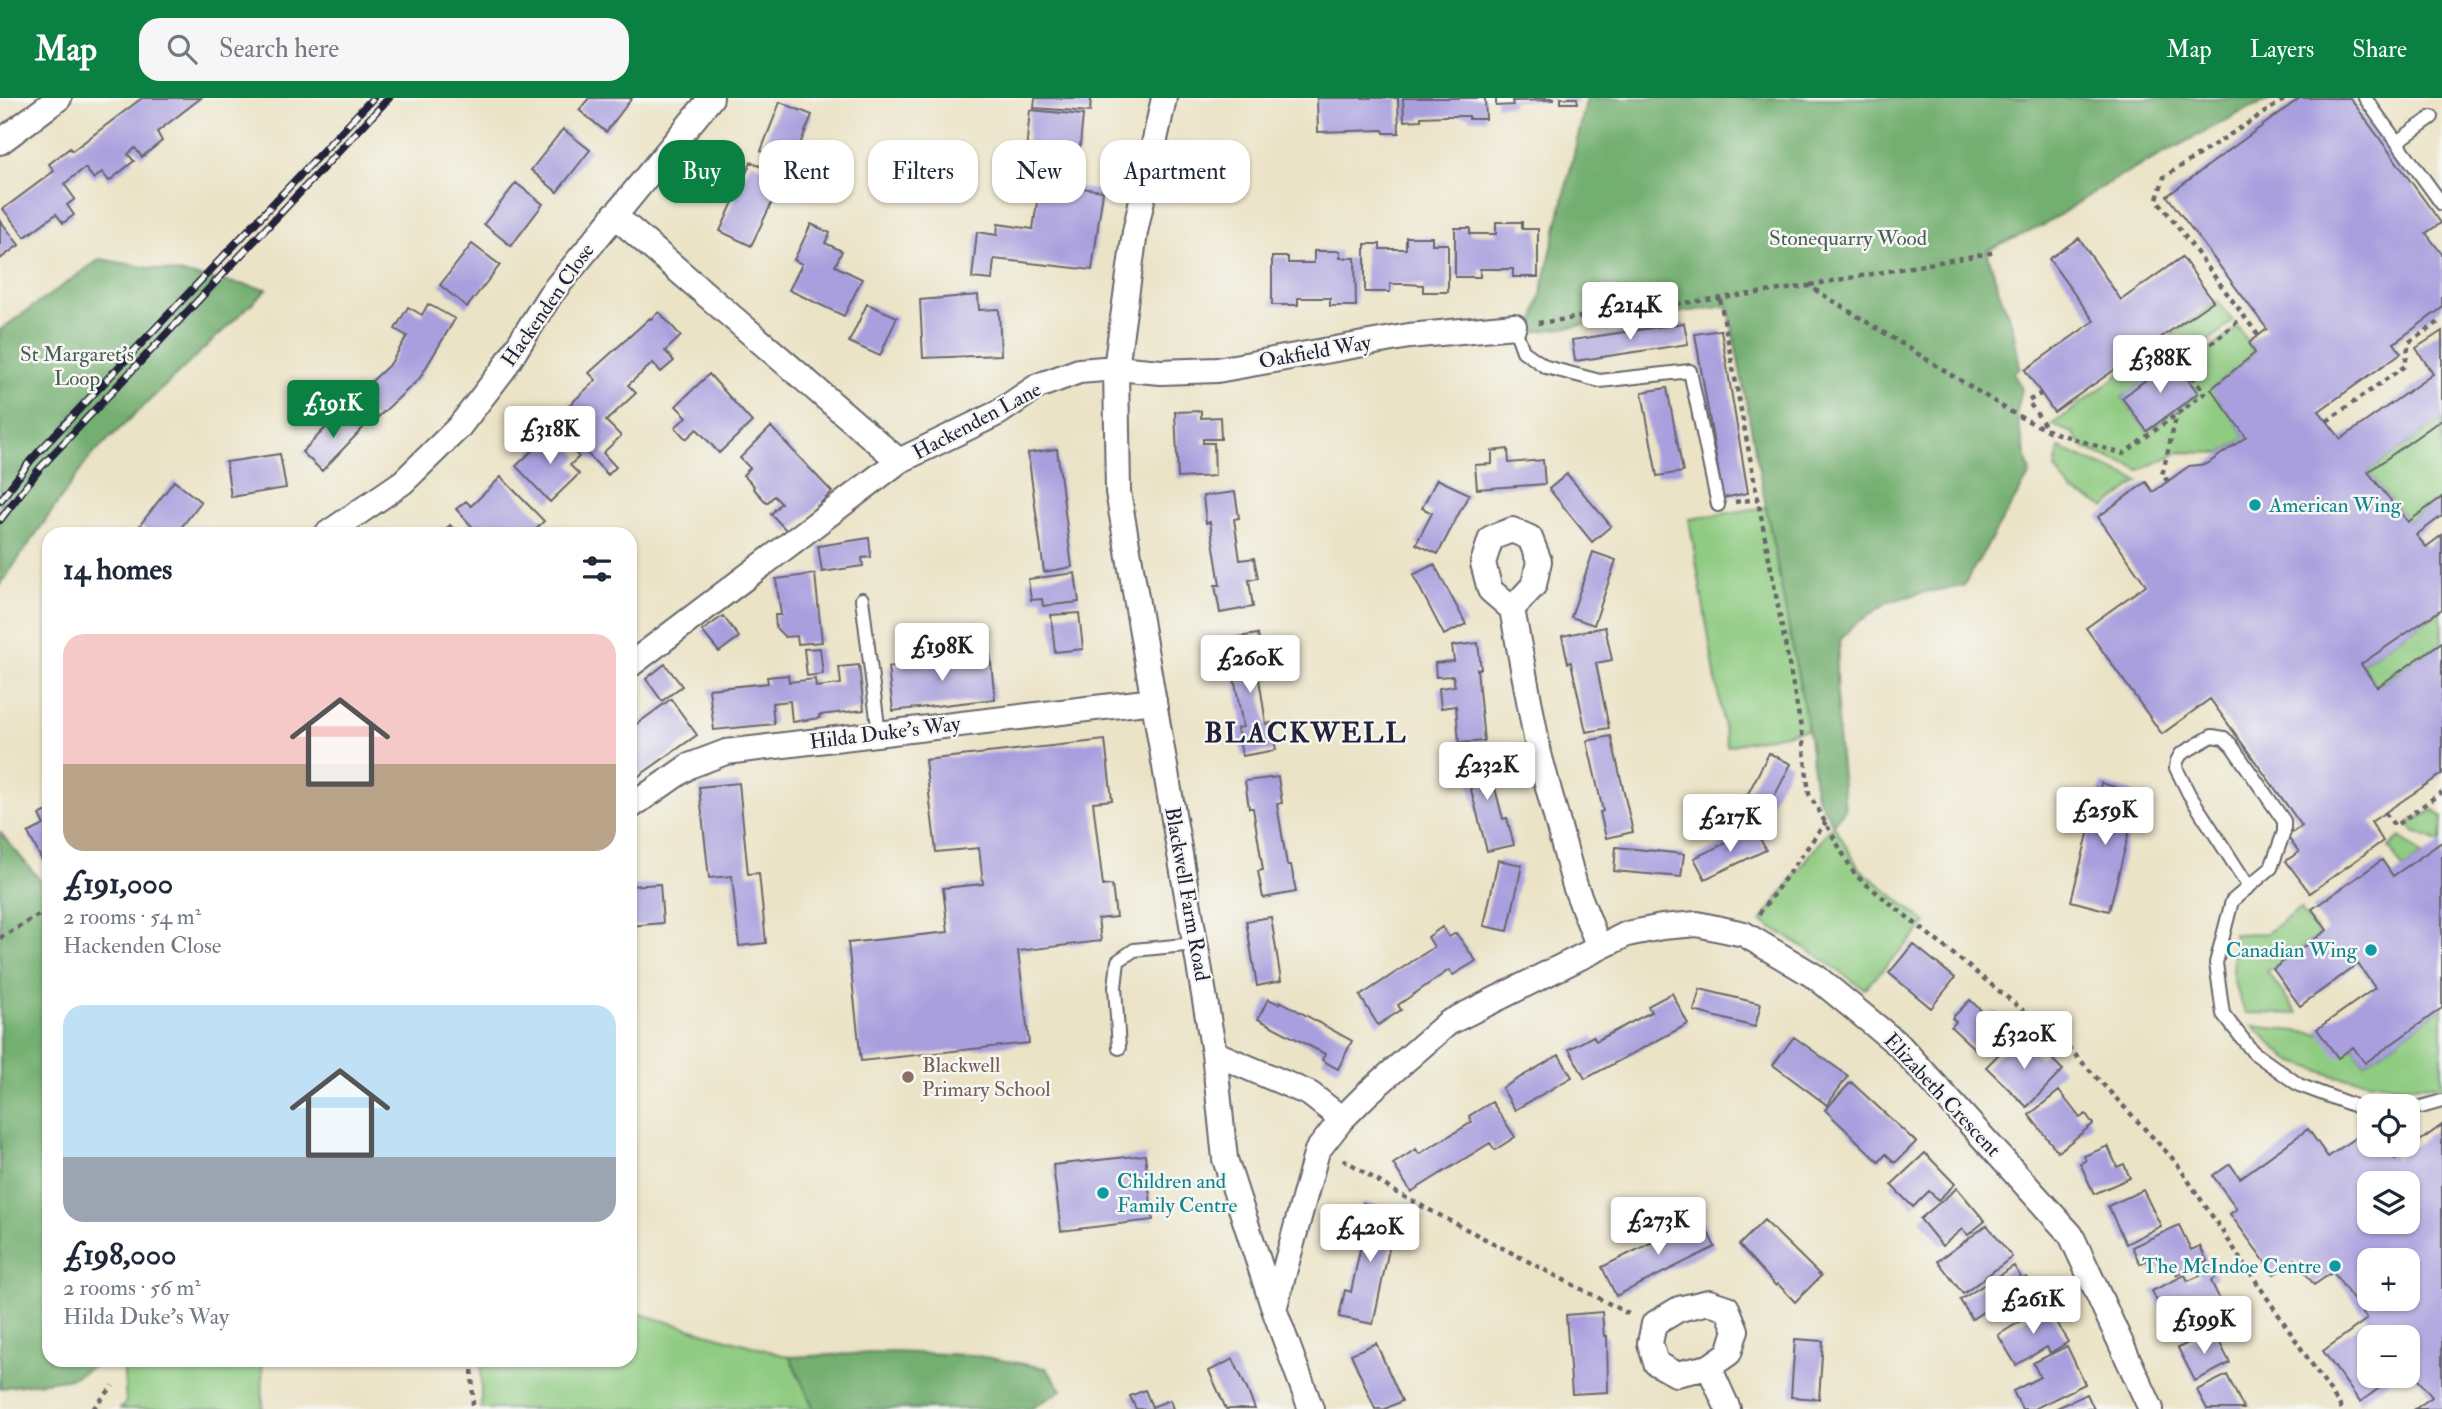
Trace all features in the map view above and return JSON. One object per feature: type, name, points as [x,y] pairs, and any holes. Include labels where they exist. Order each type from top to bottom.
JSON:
[{"type":"street","points":[[0,142],[60,98]]},
{"type":"street","name":"Hackenden Close","points":[[337,527],[403,482],[458,427],[503,370],[550,295],[711,98]]},
{"type":"street","points":[[1116,368],[1135,232],[1164,98]]},
{"type":"street","points":[[614,215],[899,461]]},
{"type":"street","name":"Oakfield Way","points":[[1116,368],[1161,372],[1217,370],[1409,336],[1514,326]]},
{"type":"street","name":"Hackenden Lane","points":[[637,660],[899,461],[998,413],[1038,386],[1079,371],[1116,368]]},
{"type":"street","name":"Blackwell Farm Road","points":[[1116,368],[1118,492],[1214,1053],[1224,1159],[1311,1409]]},
{"type":"street","points":[[1512,609],[1539,754],[1575,886],[1599,947]]},
{"type":"street","name":"Hilda Duke's Way","points":[[637,802],[689,766],[726,752],[1154,701]]},
{"type":"street","name":"Elizabeth Crescent","points":[[1274,1308],[1317,1151],[1342,1119],[1448,1024],[1627,934],[1697,924],[1744,934],[1816,977],[1900,1046],[2071,1235],[2151,1409]]},
{"type":"street","points":[[1214,1053],[1310,1094],[1342,1119]]},
{"type":"street","points":[[1709,1302],[1727,1308],[1736,1330],[1729,1353],[1709,1367],[1676,1374],[1656,1363],[1650,1343],[1654,1324],[1679,1309],[1709,1302]]},
{"type":"street","points":[[1709,1367],[1728,1409]]},
{"type":"lane","points":[[2365,98],[2442,204]]},
{"type":"lane","points":[[2397,142],[2432,117]]},
{"type":"lane","points":[[1514,326],[1523,351],[1546,367],[1600,381],[1690,371],[1718,505]]},
{"type":"lane","points":[[862,600],[879,734]]},
{"type":"lane","points":[[2249,887],[2176,768],[2176,761],[2181,754],[2212,736],[2224,738],[2232,746],[2284,821],[2284,832],[2271,868],[2249,887],[2232,901],[2217,963],[2223,1014],[2253,1052],[2299,1085],[2357,1107]]},
{"type":"lane","points":[[1119,1048],[1115,987],[1118,961],[1134,950],[1195,944]]},
{"type":"lane","points":[[2420,1107],[2442,1101]]},
{"type":"path","points":[[2258,335],[2157,199],[2164,177],[2287,98]]},
{"type":"path","points":[[1514,326],[1810,286],[1996,251]]},
{"type":"path","points":[[1810,286],[2016,415],[2049,431],[2123,454],[2205,393],[2182,367],[2243,317]]},
{"type":"path","points":[[1720,299],[1800,719],[1810,793],[1855,875],[2065,1045],[2175,1161],[2342,1409]]},
{"type":"path","points":[[2327,421],[2405,366],[2409,342],[2442,320]]},
{"type":"path","points":[[2042,393],[2028,401],[2049,431]]},
{"type":"path","points":[[2168,481],[2162,475],[2177,414]]},
{"type":"path","points":[[2385,813],[2395,826],[2442,792]]},
{"type":"path","points":[[1744,934],[1826,822]]},
{"type":"path","points":[[0,938],[42,913]]},
{"type":"path","points":[[1321,1145],[1397,1193],[1625,1312],[1654,1324]]},
{"type":"path","points":[[472,1367],[473,1409]]},
{"type":"path","points":[[93,1409],[113,1386]]},
{"type":"green space","name":"Stonequarry Wood","points":[[1587,98],[2274,98],[2245,110],[2108,183],[2044,225],[1987,250],[2013,328],[2020,368],[2013,373],[2022,389],[2016,415],[2030,474],[1963,586],[1888,602],[1851,627],[1840,641],[1836,670],[1838,735],[1845,810],[1833,824],[1816,795],[1808,729],[1728,306],[1532,332]]},
{"type":"green space","name":"St Margaret's Loop","points":[[100,259],[267,289],[90,457],[0,585],[0,330]]},
{"type":"green space","points":[[2217,301],[2233,321],[2178,366],[2173,360],[2122,398],[2147,431],[2198,394],[2182,372],[2238,327],[2255,353],[2212,389],[2246,437],[2222,453],[2180,452],[2140,470],[2084,448],[2073,433],[2052,425]]},
{"type":"green space","points":[[2442,419],[2442,497],[2408,522],[2368,472]]},
{"type":"green space","points":[[2059,448],[2139,481],[2105,507],[2072,491],[2055,469]]},
{"type":"green space","points":[[1766,507],[1808,729],[1727,746],[1689,519]]},
{"type":"green space","points":[[2441,610],[2442,642],[2377,687],[2361,664]]},
{"type":"green space","points":[[2435,810],[2442,817],[2441,843],[2414,832],[2408,823]]},
{"type":"green space","points":[[1833,824],[1859,868],[1927,923],[1864,989],[1818,956],[1761,921]]},
{"type":"green space","points":[[0,832],[42,883],[42,1367],[92,1367],[72,1378],[0,1388]]},
{"type":"green space","points":[[2400,837],[2422,855],[2403,869],[2389,847]]},
{"type":"green space","points":[[2300,908],[2319,935],[2273,969],[2266,970],[2298,1014],[2245,1013],[2233,979],[2234,934],[2267,933]]},
{"type":"green space","points":[[2442,1008],[2442,1085],[2402,1086],[2334,1076],[2289,1060],[2253,1026],[2321,1034],[2353,1047],[2365,1063]]},
{"type":"green space","points":[[637,1313],[790,1357],[814,1409],[481,1409],[481,1367],[637,1367]]},
{"type":"green space","points":[[891,1352],[973,1355],[1046,1368],[1062,1390],[1031,1409],[814,1409],[790,1357]]},
{"type":"green space","points":[[124,1367],[262,1367],[263,1409],[120,1409],[126,1402]]},
{"type":"building","points":[[142,98],[201,98],[157,132],[162,141],[142,157],[135,148],[128,154],[134,161],[109,181],[102,172],[94,179],[85,168],[64,184],[75,199],[67,205],[74,215],[63,223],[56,214],[25,237],[3,209],[54,171],[49,164],[70,148],[72,151]]},
{"type":"building","points":[[589,98],[632,98],[606,132],[579,110]]},
{"type":"building","points":[[1035,98],[1091,98],[1090,112],[1034,108]]},
{"type":"building","points":[[1317,98],[1398,98],[1399,133],[1384,133],[1383,130],[1318,132]]},
{"type":"building","points":[[1403,98],[1485,98],[1486,119],[1445,116],[1404,121]]},
{"type":"building","points":[[1496,98],[1554,100],[1512,101],[1513,105],[1496,106]]},
{"type":"building","points":[[1561,98],[1577,98],[1578,103],[1561,103]]},
{"type":"building","name":"American Wing","points":[[2300,98],[2350,98],[2441,223],[2426,233],[2442,254],[2442,308],[2394,343],[2401,353],[2319,411],[2341,439],[2433,374],[2416,348],[2442,331],[2442,419],[2368,472],[2408,522],[2442,497],[2442,516],[2416,535],[2426,547],[2442,535],[2442,609],[2361,664],[2377,687],[2442,642],[2442,774],[2371,822],[2383,841],[2310,893],[2286,861],[2299,852],[2287,836],[2302,826],[2210,699],[2162,734],[2086,628],[2146,585],[2098,517],[2146,482],[2153,492],[2189,466],[2207,464],[2246,437],[2211,389],[2255,353],[2249,343],[2267,329],[2167,196]]},
{"type":"building","points":[[780,102],[812,115],[802,140],[765,140]]},
{"type":"building","points":[[1030,110],[1083,115],[1081,140],[1027,140]]},
{"type":"building","points":[[563,129],[590,150],[557,192],[531,170]]},
{"type":"building","points":[[751,162],[759,166],[759,203],[772,203],[751,246],[720,231],[733,203],[745,203],[745,175]]},
{"type":"building","points":[[516,183],[543,204],[511,246],[484,224]]},
{"type":"building","points":[[1086,189],[1100,191],[1101,203],[1092,270],[994,259],[992,280],[972,278],[977,232],[997,235],[998,224],[1033,229],[1037,203],[1086,203]]},
{"type":"building","points":[[0,220],[19,245],[0,259]]},
{"type":"building","points":[[1496,222],[1522,222],[1522,229],[1538,229],[1538,277],[1513,277],[1513,269],[1480,269],[1480,277],[1455,277],[1455,228],[1470,228],[1470,234],[1496,234]]},
{"type":"building","points":[[811,224],[830,233],[825,243],[842,251],[835,266],[862,279],[844,316],[789,290],[802,264],[794,260]]},
{"type":"building","points":[[1406,237],[1432,237],[1432,244],[1448,244],[1448,292],[1423,292],[1423,285],[1390,284],[1390,292],[1365,292],[1365,244],[1380,244],[1380,249],[1406,249]]},
{"type":"building","points":[[2079,238],[2121,300],[2182,257],[2213,301],[2054,412],[2025,370],[2094,321],[2049,259]]},
{"type":"building","points":[[472,244],[500,265],[467,307],[440,285]]},
{"type":"building","points":[[1314,251],[1340,251],[1340,258],[1355,258],[1356,306],[1330,306],[1330,298],[1298,298],[1298,305],[1272,305],[1272,257],[1288,257],[1288,263],[1314,263]]},
{"type":"building","points":[[978,295],[979,310],[999,309],[1001,355],[923,358],[920,300]]},
{"type":"building","points":[[428,304],[455,319],[419,379],[376,419],[355,397],[391,363],[407,336],[395,329],[408,307],[422,315]]},
{"type":"building","points":[[867,304],[897,317],[880,356],[849,342]]},
{"type":"building","points":[[659,312],[681,336],[665,351],[674,361],[661,372],[653,363],[628,385],[636,393],[606,421],[621,436],[603,453],[616,467],[608,475],[572,438],[578,433],[560,414],[596,380],[589,373]]},
{"type":"building","points":[[1684,323],[1688,344],[1575,361],[1572,340]]},
{"type":"building","points":[[1721,330],[1748,493],[1723,498],[1695,334]]},
{"type":"building","points":[[2173,359],[2198,393],[2147,431],[2122,398]]},
{"type":"building","points":[[709,374],[752,422],[719,453],[697,429],[686,439],[675,427],[687,417],[676,406]]},
{"type":"building","points":[[1667,388],[1683,472],[1657,476],[1642,392]]},
{"type":"building","points":[[344,409],[363,428],[322,471],[302,452]]},
{"type":"building","points":[[1201,411],[1201,418],[1220,417],[1221,439],[1203,439],[1203,443],[1214,443],[1215,476],[1178,478],[1175,412]]},
{"type":"building","points":[[771,427],[832,492],[789,533],[771,514],[781,503],[774,496],[767,503],[753,488],[743,475],[750,468],[740,458]]},
{"type":"building","points":[[554,430],[579,457],[570,465],[579,474],[550,502],[516,466]]},
{"type":"building","points":[[1057,449],[1072,567],[1044,572],[1028,453]]},
{"type":"building","points":[[1508,449],[1509,463],[1543,460],[1545,484],[1477,489],[1475,465],[1492,464],[1492,451]]},
{"type":"building","points":[[280,454],[286,488],[231,497],[226,462]]},
{"type":"building","points":[[1567,474],[1611,526],[1592,542],[1549,489]]},
{"type":"building","points":[[501,477],[544,521],[538,527],[473,527],[456,509],[466,501],[471,506]]},
{"type":"building","points":[[1437,479],[1469,494],[1438,554],[1416,544],[1432,513],[1422,508]]},
{"type":"building","points":[[174,481],[201,502],[181,527],[140,525]]},
{"type":"building","points":[[1235,492],[1239,518],[1234,519],[1240,560],[1254,558],[1258,578],[1249,580],[1253,607],[1220,613],[1215,585],[1220,585],[1210,522],[1206,523],[1203,496]]},
{"type":"building","points":[[869,538],[871,557],[862,558],[863,566],[822,572],[818,546]]},
{"type":"building","points":[[1593,552],[1616,560],[1594,625],[1571,617]]},
{"type":"building","points":[[1434,564],[1466,624],[1444,635],[1413,575]]},
{"type":"building","points":[[1075,573],[1079,602],[1043,606],[1042,599],[1031,600],[1028,579]]},
{"type":"building","points":[[815,574],[822,642],[798,644],[797,636],[785,637],[776,628],[775,615],[781,615],[776,579]]},
{"type":"building","points":[[1079,613],[1083,649],[1055,652],[1051,615]]},
{"type":"building","points":[[723,616],[739,637],[719,652],[702,631]]},
{"type":"building","points":[[1605,627],[1612,660],[1596,663],[1609,728],[1586,732],[1571,662],[1568,663],[1562,636]]},
{"type":"building","points":[[1258,634],[1262,661],[1256,662],[1266,724],[1271,723],[1276,750],[1242,756],[1237,728],[1243,727],[1225,639]]},
{"type":"building","points":[[1478,643],[1481,669],[1477,669],[1484,741],[1459,743],[1456,706],[1441,708],[1439,688],[1455,686],[1453,676],[1436,677],[1435,663],[1454,661],[1452,646]]},
{"type":"building","points":[[820,648],[823,674],[807,676],[804,649]]},
{"type":"building","points":[[990,655],[995,699],[893,711],[888,667]]},
{"type":"building","points":[[665,664],[682,686],[662,701],[646,679]]},
{"type":"building","points":[[859,665],[864,710],[819,715],[820,718],[792,722],[790,701],[772,703],[774,724],[714,730],[709,689],[768,683],[767,677],[788,675],[789,682],[815,679],[816,687],[841,684],[839,667]]},
{"type":"building","points":[[671,699],[697,735],[637,777],[637,724]]},
{"type":"building","points":[[1611,736],[1633,832],[1606,838],[1600,812],[1603,811],[1587,741]]},
{"type":"building","points":[[1105,740],[1112,800],[1093,802],[1103,886],[1112,885],[1116,917],[1098,919],[1101,941],[1018,951],[1029,1043],[861,1061],[848,943],[948,932],[943,888],[983,884],[979,848],[936,852],[925,760]]},
{"type":"building","points":[[1485,750],[1503,819],[1507,818],[1514,845],[1487,851],[1462,756]]},
{"type":"building","points":[[1769,753],[1791,764],[1760,824],[1738,813]]},
{"type":"building","points":[[1278,777],[1282,803],[1277,804],[1287,865],[1291,865],[1296,892],[1263,898],[1258,871],[1263,870],[1253,808],[1249,808],[1245,781]]},
{"type":"building","points":[[739,783],[748,874],[759,873],[766,943],[739,946],[732,876],[709,878],[699,787]]},
{"type":"building","points":[[2101,783],[2139,794],[2109,911],[2071,901]]},
{"type":"building","points":[[42,826],[42,860],[28,833]]},
{"type":"building","points":[[1755,829],[1766,850],[1705,879],[1694,858]]},
{"type":"building","name":"Canadian Wing","points":[[2442,842],[2442,1008],[2365,1063],[2353,1047],[2338,1058],[2317,1029],[2375,988],[2358,964],[2300,1006],[2273,969],[2327,930],[2312,909],[2382,860],[2393,876]]},
{"type":"building","points":[[1616,847],[1684,854],[1681,877],[1614,871]]},
{"type":"building","points":[[1498,860],[1522,865],[1508,931],[1484,926]]},
{"type":"building","points":[[660,884],[663,923],[637,925],[637,886]]},
{"type":"building","points":[[1271,917],[1281,981],[1257,986],[1246,921]]},
{"type":"building","points":[[1442,927],[1449,937],[1456,933],[1476,961],[1453,975],[1449,970],[1398,1005],[1401,1010],[1378,1025],[1360,996],[1434,947],[1428,937]]},
{"type":"building","points":[[1913,944],[1955,978],[1931,1008],[1889,973]]},
{"type":"building","points":[[1700,989],[1761,1004],[1755,1027],[1694,1011]]},
{"type":"building","points":[[1672,993],[1688,1024],[1585,1079],[1569,1049],[1593,1036],[1596,1041],[1651,1012],[1648,1006]]},
{"type":"building","points":[[1268,999],[1279,1004],[1280,1001],[1352,1041],[1338,1069],[1322,1060],[1325,1054],[1258,1019]]},
{"type":"building","points":[[1970,1000],[1987,1016],[1992,1011],[2003,1021],[1976,1050],[1951,1027],[1956,1022],[1952,1018]]},
{"type":"building","points":[[2017,1036],[2040,1059],[2046,1053],[2063,1070],[2027,1107],[1986,1067]]},
{"type":"building","points":[[1794,1037],[1848,1076],[1827,1105],[1773,1065]]},
{"type":"building","points":[[1559,1055],[1572,1077],[1515,1110],[1502,1088]]},
{"type":"building","points":[[1851,1082],[1916,1142],[1895,1163],[1886,1154],[1879,1162],[1825,1110]]},
{"type":"building","points":[[2059,1091],[2080,1118],[2086,1114],[2093,1124],[2058,1152],[2029,1115]]},
{"type":"building","points":[[1492,1102],[1515,1137],[1495,1150],[1490,1143],[1411,1192],[1393,1164],[1416,1149],[1419,1154],[1472,1122],[1469,1116]]},
{"type":"building","name":"The McIndoe Centre","points":[[2442,1125],[2442,1409],[2415,1409],[2432,1397],[2420,1382],[2420,1325],[2359,1325],[2367,1319],[2361,1311],[2420,1311],[2420,1248],[2357,1248],[2357,1305],[2333,1272],[2314,1285],[2295,1259],[2274,1274],[2230,1214],[2237,1209],[2213,1176],[2230,1164],[2240,1178],[2308,1129],[2328,1157],[2357,1136],[2357,1157],[2420,1157],[2420,1141]]},
{"type":"building","points":[[2108,1146],[2117,1167],[2124,1164],[2130,1178],[2094,1194],[2080,1163],[2086,1161],[2084,1156]]},
{"type":"building","points":[[1925,1153],[1955,1184],[1938,1200],[1929,1191],[1913,1207],[1891,1185]]},
{"type":"building","name":"Children and Family Centre","points":[[1145,1155],[1153,1220],[1061,1231],[1053,1165]]},
{"type":"building","points":[[1957,1188],[1985,1221],[1968,1235],[1962,1229],[1942,1246],[1920,1219]]},
{"type":"building","points":[[2143,1190],[2161,1226],[2126,1244],[2108,1206]]},
{"type":"building","points":[[1363,1203],[1397,1211],[1373,1324],[1339,1317],[1345,1290],[1351,1292],[1364,1231],[1357,1230]]},
{"type":"building","points":[[1701,1218],[1715,1247],[1616,1296],[1602,1267]]},
{"type":"building","points":[[1764,1220],[1821,1276],[1795,1302],[1778,1284],[1776,1286],[1739,1245]]},
{"type":"building","points":[[1987,1225],[2012,1257],[1963,1294],[1938,1261]]},
{"type":"building","points":[[2179,1225],[2191,1250],[2200,1246],[2207,1261],[2177,1275],[2172,1263],[2152,1272],[2147,1260],[2140,1264],[2132,1247]]},
{"type":"building","points":[[2209,1264],[2216,1277],[2211,1281],[2224,1308],[2172,1332],[2152,1291],[2185,1275],[2188,1281],[2200,1276],[2197,1270]]},
{"type":"building","points":[[2014,1266],[2022,1279],[2027,1277],[2035,1290],[1990,1318],[1986,1310],[1972,1319],[1960,1300]]},
{"type":"building","points":[[2046,1306],[2068,1342],[2050,1353],[2047,1347],[2016,1365],[1998,1335]]},
{"type":"building","points":[[1602,1312],[1604,1336],[1607,1336],[1608,1392],[1572,1394],[1566,1315]]},
{"type":"building","name":"The McIndoe Centre","points":[[2357,1326],[2357,1388],[2379,1388],[2360,1402],[2323,1351]]},
{"type":"building","points":[[2213,1330],[2230,1363],[2195,1381],[2178,1348]]},
{"type":"building","points":[[1795,1339],[1823,1341],[1819,1399],[1791,1397]]},
{"type":"building","points":[[1376,1343],[1402,1401],[1385,1409],[1375,1409],[1351,1354]]},
{"type":"building","points":[[2067,1346],[2085,1384],[2034,1409],[2022,1409],[2013,1391],[2040,1377],[2033,1363]]},
{"type":"building","points":[[1233,1359],[1255,1409],[1226,1409],[1209,1371]]},
{"type":"building","points":[[2227,1375],[2244,1409],[2207,1409],[2197,1390]]},
{"type":"building","points":[[1145,1390],[1152,1407],[1170,1400],[1173,1409],[1136,1409],[1130,1396]]},
{"type":"building","points":[[2087,1394],[2094,1409],[2055,1409]]},
{"type":"railway","points":[[0,501],[31,460],[373,98]]},
{"type":"railway","points":[[0,520],[40,468],[389,98]]},
{"type":"place","name":"American Wing","points":[[2255,505]]},
{"type":"place","name":"Canadian Wing","points":[[2371,950]]},
{"type":"place","name":"Blackwell Primary School","points":[[908,1077]]},
{"type":"place","name":"Children and Family Centre","points":[[1103,1193]]},
{"type":"place","name":"The McIndoe Centre","points":[[2335,1266]]},
{"type":"district","name":"BLACKWELL","points":[[1306,733]]}]
